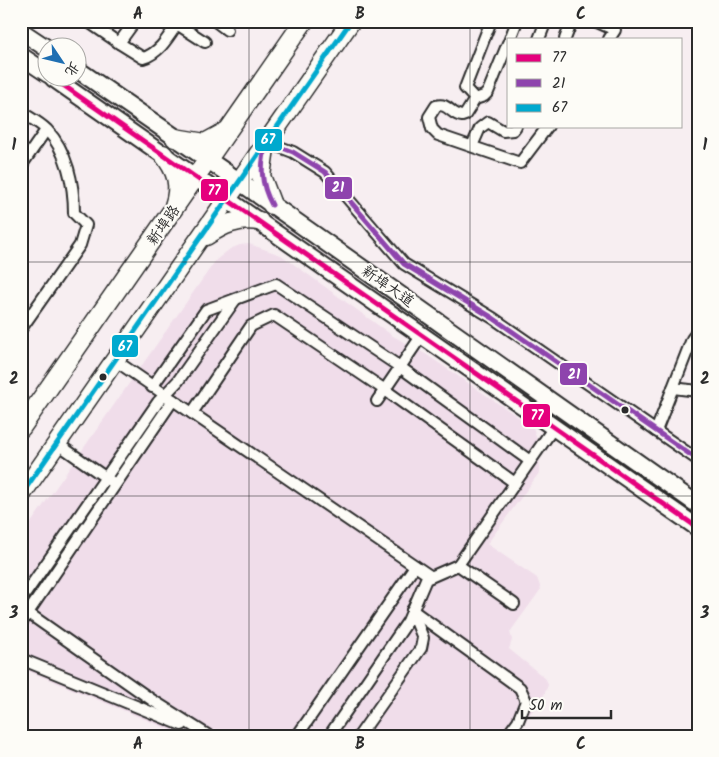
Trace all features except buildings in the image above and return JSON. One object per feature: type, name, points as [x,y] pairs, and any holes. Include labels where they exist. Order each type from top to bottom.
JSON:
[{"type":"highway","name":"新埠路","points":[[23,422],[209,160],[304,21]]},
{"type":"highway","points":[[21,495],[351,21]]},
{"type":"highway","points":[[175,138],[205,142],[219,137],[233,125]]},
{"type":"highway","points":[[267,142],[261,165],[261,176],[272,205]]},
{"type":"highway","points":[[163,154],[175,172],[178,181],[178,191],[171,214]]},
{"type":"highway","points":[[201,239],[230,222],[246,219],[260,221]]},
{"type":"main road","points":[[25,28],[38,40]]},
{"type":"main road","points":[[21,56],[38,67]]},
{"type":"main road","name":"新埠大道","points":[[88,77],[698,504]]},
{"type":"main road","name":"新埠大道","points":[[67,88],[698,528]]},
{"type":"street","points":[[87,21],[119,44],[143,58],[156,52],[178,23],[205,42]]},
{"type":"street","points":[[119,44],[135,21]]},
{"type":"street","points":[[215,21],[227,30]]},
{"type":"street","points":[[475,99],[465,88],[490,21]]},
{"type":"street","points":[[510,38],[517,21]]},
{"type":"street","points":[[539,38],[546,21]]},
{"type":"street","points":[[565,38],[572,21]]},
{"type":"street","points":[[595,21],[615,30],[610,38]]},
{"type":"street","points":[[507,46],[488,92],[484,96],[475,99],[465,115],[457,116],[441,104],[436,106],[429,117],[432,129],[438,135],[520,163],[546,128]]},
{"type":"street","points":[[21,112],[46,130],[69,171],[74,194],[74,213],[86,226],[80,245],[21,329]]},
{"type":"street","points":[[472,146],[483,124],[493,123],[503,131],[514,128]]},
{"type":"street","points":[[21,166],[46,130]]},
{"type":"street","points":[[267,142],[293,152],[325,172],[404,264],[493,318],[698,460]]},
{"type":"street","points":[[152,387],[206,310],[276,284],[400,367],[530,461]]},
{"type":"street","points":[[21,622],[25,610],[117,485],[178,382],[234,300]]},
{"type":"street","points":[[192,413],[252,326],[274,315],[385,390],[515,483]]},
{"type":"street","points":[[656,431],[692,339],[698,331]]},
{"type":"street","points":[[377,401],[422,335]]},
{"type":"street","points":[[116,361],[430,576]]},
{"type":"street","points":[[673,388],[698,391]]},
{"type":"street","points":[[21,600],[158,402],[169,398]]},
{"type":"street","points":[[329,736],[408,621],[426,579],[458,565],[554,427]]},
{"type":"street","points":[[58,444],[117,485]]},
{"type":"street","points":[[458,565],[514,604]]},
{"type":"street","points":[[297,736],[415,566]]},
{"type":"street","points":[[25,610],[206,734]]},
{"type":"street","points":[[359,736],[421,648],[423,638],[412,610]]},
{"type":"street","points":[[412,610],[520,688],[526,701],[518,721],[507,736]]},
{"type":"street","points":[[21,659],[206,734]]},
{"type":"shaded area","points":[[249,244],[281,255],[393,336],[427,355],[533,427],[540,450],[539,473],[487,544],[537,578],[541,589],[510,632],[512,640],[509,649],[546,679],[548,685],[544,695],[514,736],[185,736],[21,668],[21,537],[216,260],[230,249]]},
{"type":"transit line","name":"67","points":[[21,495],[351,21]]},
{"type":"transit line","name":"77","points":[[67,88],[698,528]]},
{"type":"transit line","name":"21","points":[[272,205],[265,189],[262,174],[267,142],[293,152],[325,172],[404,264],[493,318],[698,460]]}]
